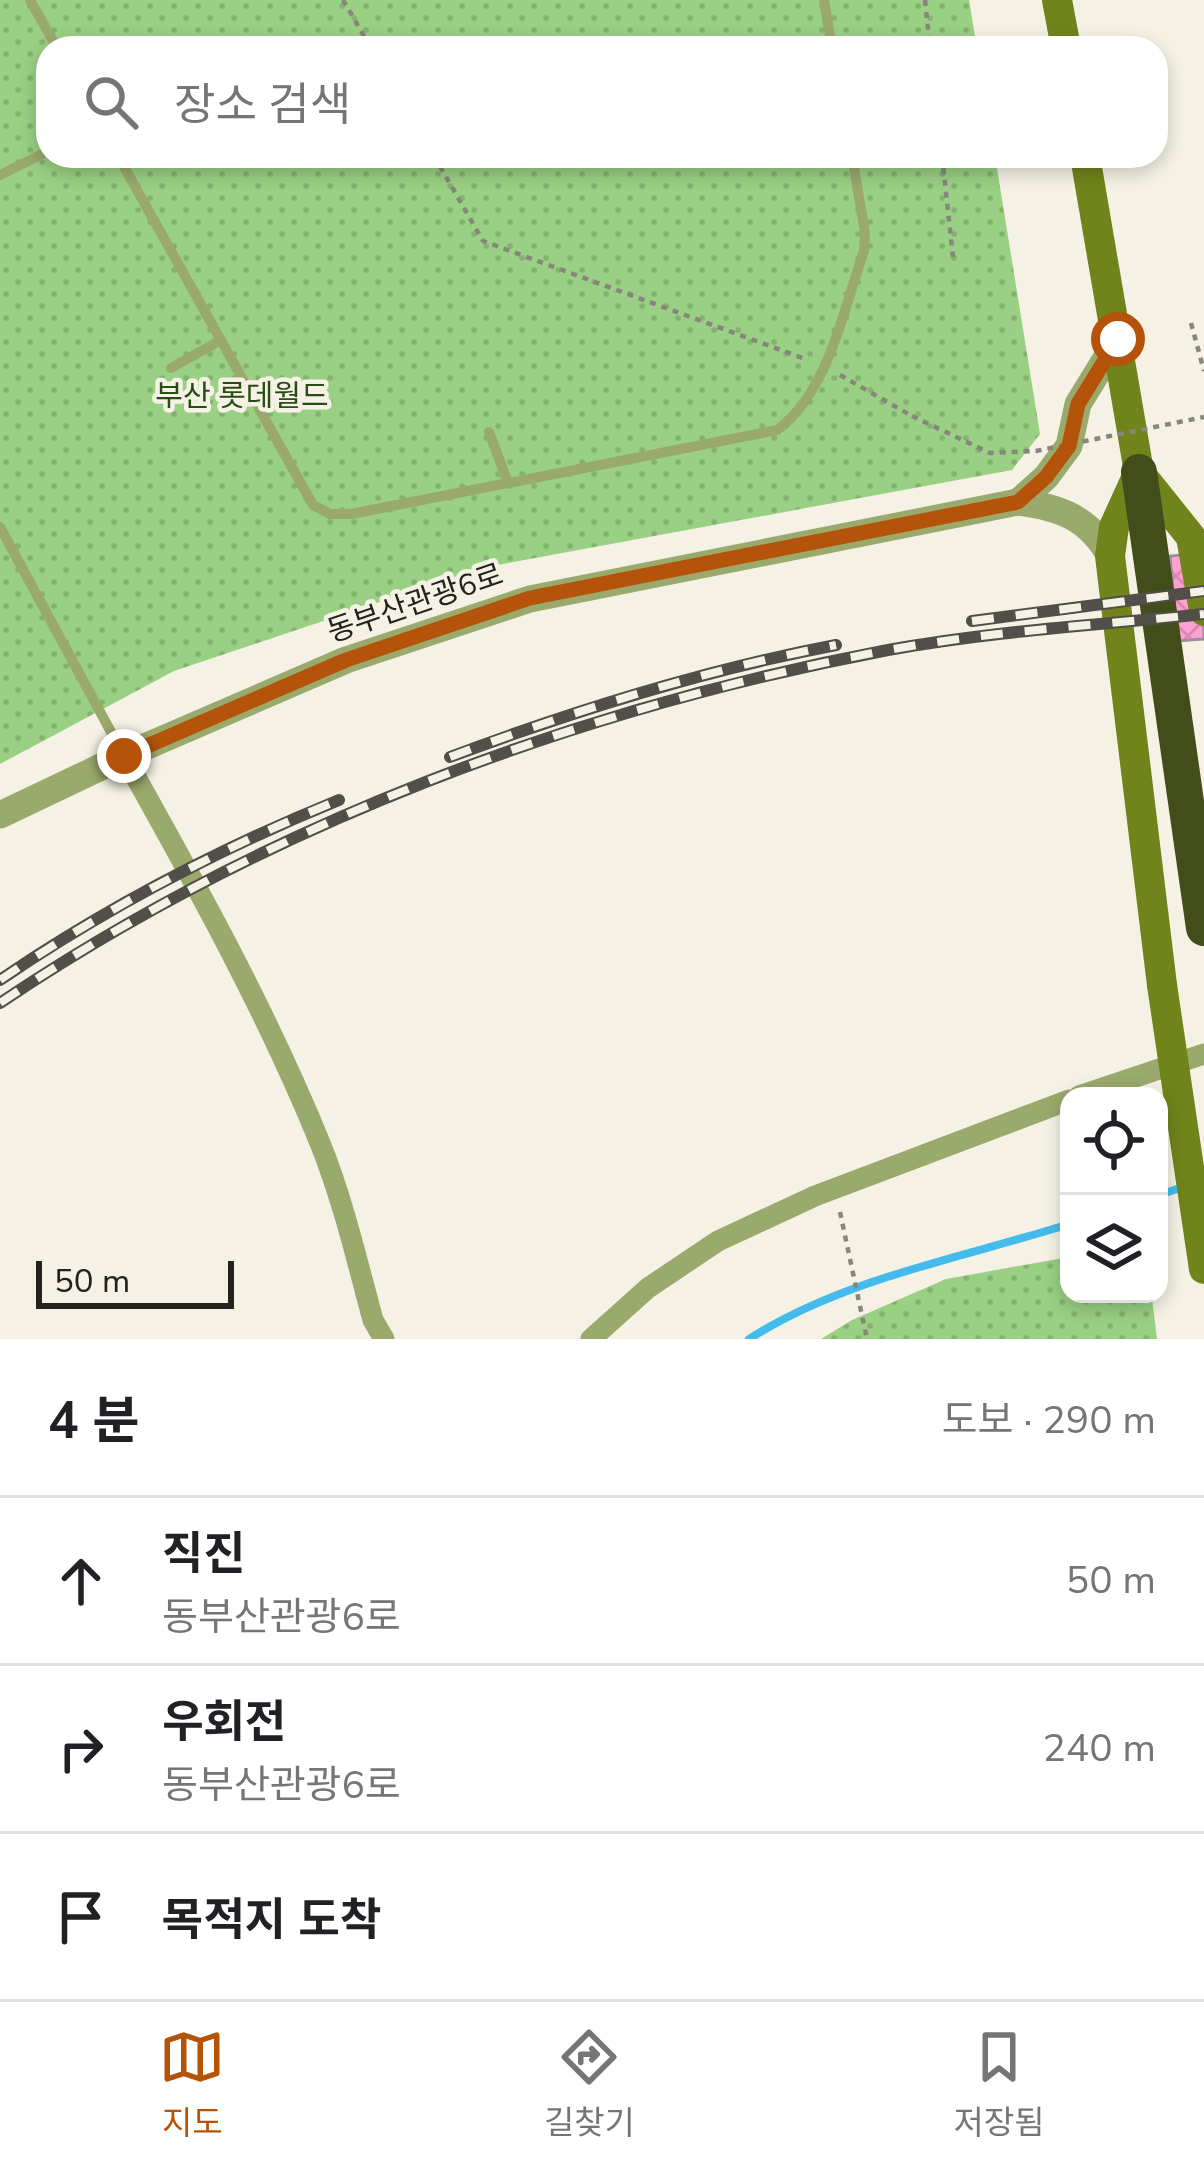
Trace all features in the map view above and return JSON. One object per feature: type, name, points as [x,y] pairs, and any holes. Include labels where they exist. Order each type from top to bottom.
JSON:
[{"type":"highway","points":[[1139,472],[1204,928]]},
{"type":"main road","points":[[1058,0],[1064,36]]},
{"type":"main road","points":[[1087,168],[1139,472],[1191,537],[1204,611]]},
{"type":"main road","points":[[1139,472],[1114,526],[1110,556],[1162,985],[1204,1269]]},
{"type":"street","points":[[1018,502],[1046,477],[1069,446],[1078,404],[1118,339]]},
{"type":"street","name":"동부산관광6로","points":[[0,815],[346,660],[530,598],[1018,502],[1057,508],[1084,521],[1110,556]]},
{"type":"street","points":[[124,756],[228,941],[274,1038],[321,1147],[384,1339]]},
{"type":"street","points":[[1106,1087],[1204,1054]]},
{"type":"street","points":[[591,1339],[648,1288],[718,1241],[835,1189],[1060,1103]]},
{"type":"lane","points":[[30,0],[50,36]]},
{"type":"lane","points":[[824,0],[830,36]]},
{"type":"lane","points":[[0,176],[36,157]]},
{"type":"lane","points":[[125,168],[313,505],[330,514],[351,514],[777,430],[796,416],[823,366],[864,251],[854,168]]},
{"type":"lane","points":[[172,368],[221,340]]},
{"type":"lane","points":[[489,432],[508,483]]},
{"type":"lane","points":[[0,527],[124,756]]},
{"type":"path","points":[[343,0],[364,36]]},
{"type":"path","points":[[925,0],[929,36]]},
{"type":"path","points":[[441,168],[483,241],[823,366],[990,453],[1036,452],[1204,417]]},
{"type":"path","points":[[943,168],[953,256]]},
{"type":"path","points":[[1191,323],[1204,371]]},
{"type":"path","points":[[835,1189],[867,1339]]},
{"type":"green space","name":"부산 롯데월드","points":[[0,0],[969,0],[975,36],[36,36],[36,168],[997,168],[1040,434],[1012,470],[481,568],[174,671],[0,764]]},
{"type":"green space","points":[[1060,1259],[1060,1303],[1153,1303],[1157,1339],[821,1339],[852,1320],[946,1279]]},
{"type":"building","points":[[1204,553],[1204,639],[1177,641],[1170,556]]},
{"type":"waterway","points":[[1168,1192],[1186,1186]]},
{"type":"waterway","points":[[749,1339],[864,1285],[1060,1227]]},
{"type":"railway","points":[[972,621],[1204,591]]},
{"type":"railway","points":[[0,1003],[101,939],[206,881],[426,782],[540,741],[655,705],[888,650],[1204,614]]},
{"type":"railway","points":[[450,757],[641,693],[836,645]]},
{"type":"railway","points":[[0,980],[165,881],[339,800]]},
{"type":"route","points":[[124,756],[346,660],[530,598],[1018,502],[1046,477],[1069,446],[1078,404],[1118,339]]}]
